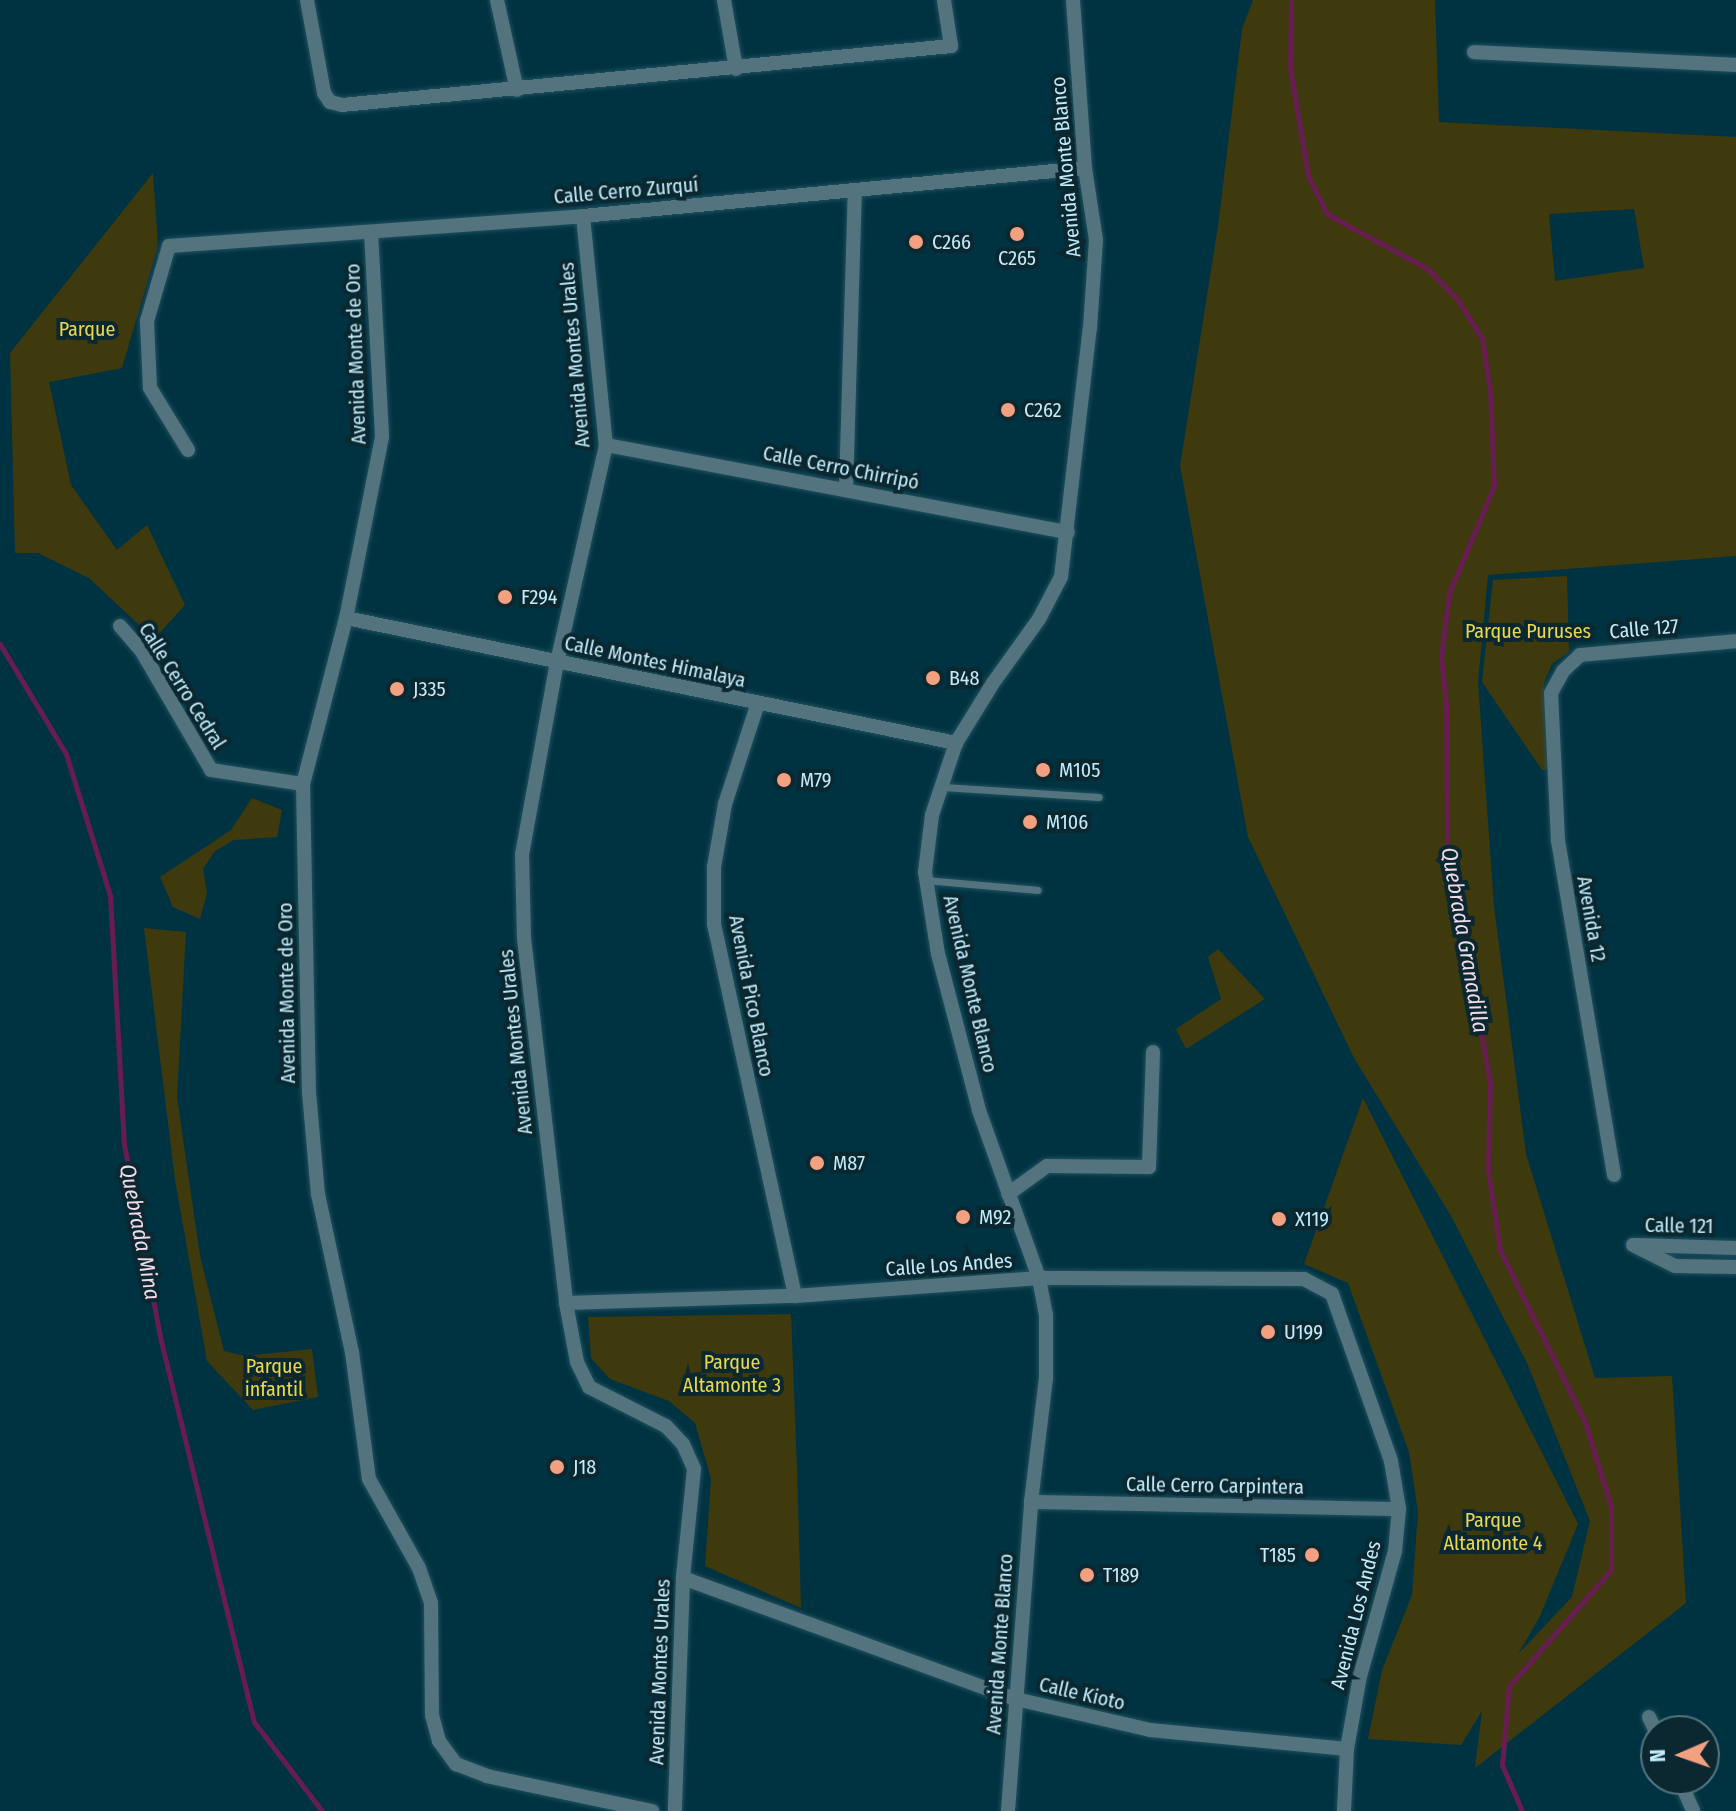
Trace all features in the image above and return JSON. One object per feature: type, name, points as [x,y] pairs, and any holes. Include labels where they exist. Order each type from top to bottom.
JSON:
[{"type":"street","points":[[307,0],[324,93],[330,102],[342,105],[951,46],[944,0]]},
{"type":"street","points":[[497,0],[517,90]]},
{"type":"street","points":[[724,0],[736,69]]},
{"type":"street","name":"Avenida Monte Blanco","points":[[1008,1811],[1031,1502],[1046,1378],[1046,1315],[1039,1278],[979,1110],[942,968],[926,880],[932,815],[956,743],[993,683],[1039,619],[1061,577],[1096,240],[1085,168],[1073,0]]},
{"type":"street","points":[[1474,52],[1736,65]]},
{"type":"street","name":"Calle Cerro Zurquí","points":[[188,450],[150,388],[147,321],[169,246],[583,216],[1085,168]]},
{"type":"street","points":[[846,489],[855,191]]},
{"type":"street","name":"Avenida Montes Urales","points":[[583,216],[606,445],[557,662],[522,855],[524,938],[566,1303],[577,1362],[589,1387],[666,1426],[683,1444],[694,1469],[683,1578],[675,1811]]},
{"type":"street","name":"Avenida Monte de Oro","points":[[371,232],[382,437],[346,618],[303,784],[309,1092],[318,1194],[352,1352],[369,1479],[419,1568],[431,1603],[432,1715],[439,1741],[456,1764],[487,1776],[652,1811]]},
{"type":"street","name":"Calle Cerro Chirripó","points":[[606,445],[1068,532]]},
{"type":"street","name":"Calle Montes Himalaya","points":[[346,618],[956,743]]},
{"type":"street","name":"Calle Cerro Cedral","points":[[120,626],[141,650],[211,770],[303,784]]},
{"type":"street","name":"Calle 127","points":[[1563,671],[1580,655],[1736,641]]},
{"type":"street","name":"Avenida 12","points":[[1563,671],[1551,693],[1558,841],[1614,1175]]},
{"type":"street","name":"Avenida Pico Blanco","points":[[758,703],[725,804],[714,867],[714,924],[795,1296]]},
{"type":"street","points":[[1008,1194],[1047,1166],[1149,1167],[1153,1052]]},
{"type":"street","name":"Calle 121","points":[[1736,1248],[1633,1245],[1675,1266],[1736,1267]]},
{"type":"street","name":"Calle Los Andes","points":[[566,1303],[795,1296],[1039,1278],[1304,1279],[1332,1294]]},
{"type":"street","name":"Avenida Los Andes","points":[[1332,1294],[1391,1461],[1399,1509],[1395,1551],[1360,1676],[1347,1749],[1344,1811]]},
{"type":"street","name":"Calle Cerro Carpintera","points":[[1031,1502],[1399,1509]]},
{"type":"street","name":"Calle Kioto","points":[[683,1578],[1016,1699],[1150,1730],[1347,1749]]},
{"type":"lane","points":[[940,787],[1099,797]]},
{"type":"lane","points":[[926,880],[1038,890]]},
{"type":"green space","name":"Parque Altamonte 4","points":[[1253,0],[1435,0],[1439,122],[1736,137],[1736,556],[1488,575],[1478,682],[1494,906],[1526,1154],[1595,1378],[1672,1376],[1686,1603],[1475,1768],[1482,1711],[1461,1745],[1368,1739],[1382,1670],[1412,1595],[1418,1512],[1409,1452],[1348,1283],[1304,1264],[1363,1098],[1578,1524],[1540,1616],[1518,1654],[1572,1597],[1590,1521],[1527,1363],[1451,1216],[1354,1058],[1248,837],[1180,466],[1218,226],[1242,29]],"holes":[[[1634,209],[1644,268],[1555,281],[1549,214]]]},
{"type":"green space","name":"Parque","points":[[153,173],[158,246],[122,368],[49,382],[71,485],[117,550],[147,525],[185,605],[154,639],[89,578],[38,553],[15,553],[10,353]]},
{"type":"green space","name":"Parque Puruses","points":[[1567,576],[1569,652],[1552,664],[1544,683],[1548,770],[1542,770],[1482,682],[1493,580]]},
{"type":"green space","points":[[252,798],[282,810],[277,837],[234,840],[215,851],[203,869],[207,893],[200,919],[173,907],[160,877],[231,830]]},
{"type":"green space","name":"Parque infantil","points":[[144,928],[186,932],[177,1097],[200,1256],[224,1351],[245,1356],[312,1349],[318,1397],[253,1410],[207,1361],[175,1180]]},
{"type":"green space","points":[[1218,949],[1265,999],[1186,1049],[1176,1029],[1221,999],[1208,957]]},
{"type":"green space","name":"Parque Altamonte 3","points":[[791,1314],[801,1608],[705,1566],[711,1479],[695,1423],[669,1401],[610,1379],[591,1358],[588,1317]]},
{"type":"waterway","name":"Quebrada Granadilla","points":[[1291,0],[1290,68],[1308,176],[1327,214],[1428,269],[1458,300],[1482,339],[1490,391],[1494,486],[1449,593],[1441,658],[1446,703],[1447,846],[1490,1082],[1488,1171],[1500,1250],[1585,1422],[1611,1507],[1611,1570],[1509,1686],[1502,1765],[1522,1811]]},
{"type":"waterway","name":"Quebrada Mina","points":[[0,644],[66,754],[110,895],[124,1144],[161,1341],[254,1722],[322,1811]]},
{"type":"place","name":"C265","points":[[1017,234]]},
{"type":"place","name":"C266","points":[[916,242]]},
{"type":"place","name":"C262","points":[[1008,410]]},
{"type":"place","name":"F294","points":[[505,597]]},
{"type":"place","name":"B48","points":[[933,678]]},
{"type":"place","name":"J335","points":[[397,689]]},
{"type":"place","name":"M105","points":[[1043,770]]},
{"type":"place","name":"M79","points":[[784,780]]},
{"type":"place","name":"M106","points":[[1030,822]]},
{"type":"place","name":"M87","points":[[817,1163]]},
{"type":"place","name":"M92","points":[[963,1217]]},
{"type":"place","name":"X119","points":[[1279,1219]]},
{"type":"place","name":"U199","points":[[1268,1332]]},
{"type":"place","name":"J18","points":[[557,1467]]},
{"type":"place","name":"T185","points":[[1312,1555]]},
{"type":"place","name":"T189","points":[[1087,1575]]}]
